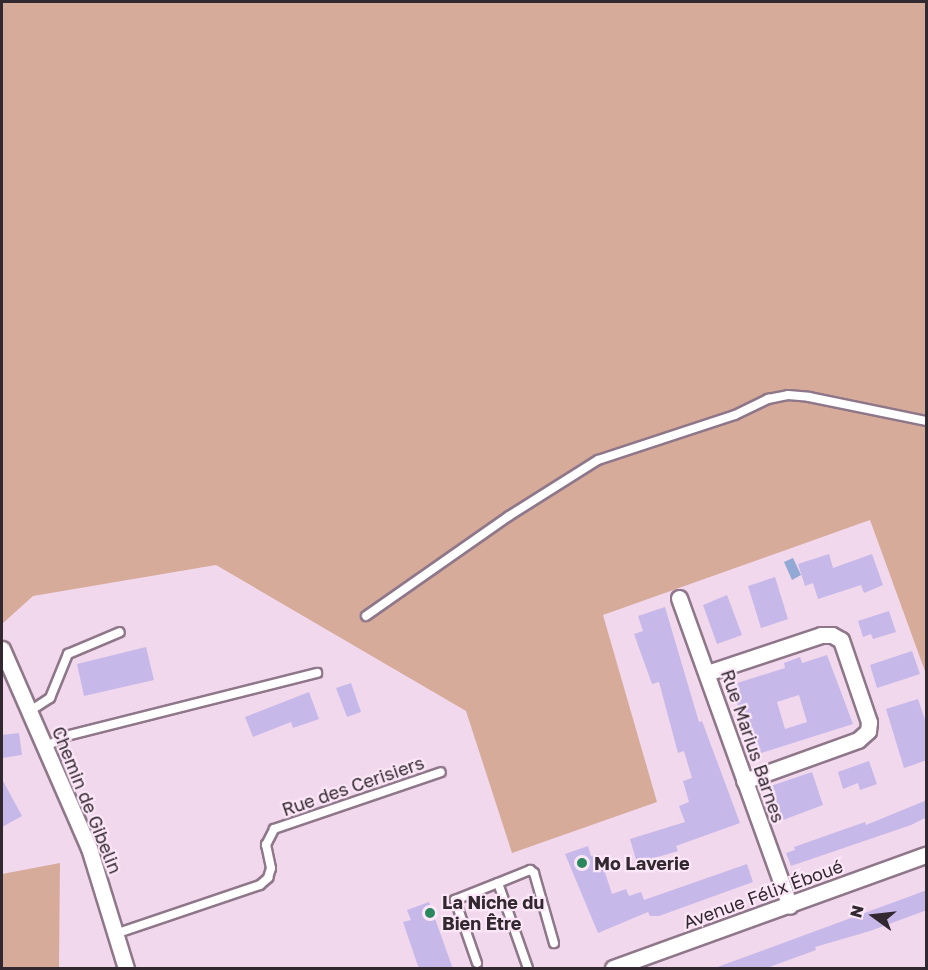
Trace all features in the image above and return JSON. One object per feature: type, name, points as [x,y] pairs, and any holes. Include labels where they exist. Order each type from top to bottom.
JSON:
[{"type":"street","name":"Rue Marius Barnes","points":[[679,598],[790,906]]},
{"type":"street","points":[[707,674],[821,635],[832,635],[841,640],[868,722],[868,731],[858,740],[744,781]]},
{"type":"street","name":"Chemin de Gibelin","points":[[2,650],[89,848],[126,969]]},
{"type":"street","name":"Avenue Félix Éboué","points":[[613,969],[927,855]]},
{"type":"lane","points":[[366,616],[509,516],[598,460],[735,415],[768,399],[788,395],[809,397],[927,422]]},
{"type":"lane","points":[[30,711],[50,698],[68,654],[120,632]]},
{"type":"lane","points":[[45,747],[66,736],[317,673]]},
{"type":"lane","name":"Rue des Cerisiers","points":[[116,934],[260,885],[268,878],[271,868],[266,845],[274,829],[441,772]]},
{"type":"lane","points":[[477,963],[455,900],[530,870],[534,873],[554,943]]},
{"type":"lane","points":[[498,883],[528,969]]},
{"type":"shaded area","points":[[2,2],[926,2],[926,674],[870,520],[603,615],[657,802],[512,853],[466,711],[216,565],[33,596],[2,624]]},
{"type":"shaded area","points":[[60,863],[59,968],[2,968],[2,874]]},
{"type":"water","points":[[793,558],[801,575],[792,580],[784,562]]},
{"type":"building","points":[[829,554],[833,568],[872,554],[883,585],[864,593],[861,585],[818,599],[813,583],[805,586],[798,564]]},
{"type":"building","points":[[775,577],[788,619],[761,628],[748,586]]},
{"type":"building","points":[[727,595],[742,635],[717,644],[703,605]]},
{"type":"building","points":[[665,607],[699,722],[702,721],[740,823],[676,846],[678,851],[637,863],[630,839],[685,822],[679,806],[689,802],[683,781],[692,778],[684,751],[678,753],[659,682],[652,684],[634,634],[643,631],[638,616]]},
{"type":"building","points":[[889,611],[896,632],[873,639],[871,634],[863,637],[858,621]]},
{"type":"building","points":[[146,647],[154,680],[84,696],[77,664]]},
{"type":"building","points":[[912,651],[920,674],[877,688],[870,665]]},
{"type":"building","points":[[827,655],[853,724],[755,755],[731,685],[785,668],[784,663],[800,657],[802,663]],"holes":[[[799,695],[807,722],[785,729],[777,702]]]},
{"type":"building","points":[[351,683],[361,712],[347,717],[336,688]]},
{"type":"building","points":[[309,692],[319,719],[293,728],[291,722],[253,737],[245,717]]},
{"type":"building","points":[[918,699],[927,726],[927,760],[904,768],[886,709]]},
{"type":"building","points":[[19,733],[22,755],[2,758],[2,735]]},
{"type":"building","points":[[869,761],[877,784],[860,790],[858,783],[843,789],[838,772]]},
{"type":"building","points":[[812,772],[823,805],[783,820],[771,786]]},
{"type":"building","points":[[2,779],[22,816],[2,827]]},
{"type":"building","points":[[927,800],[927,817],[911,825],[791,866],[786,853],[795,850],[794,847],[865,822],[866,825]]},
{"type":"building","points":[[588,846],[591,856],[599,854],[612,894],[626,889],[629,896],[641,892],[644,900],[747,864],[753,882],[659,916],[650,916],[648,912],[598,933],[565,854]]},
{"type":"building","points":[[927,890],[927,910],[870,931],[815,947],[816,950],[764,969],[712,969]]},
{"type":"building","points":[[429,902],[453,969],[419,969],[403,922],[411,920],[407,910]]},
{"type":"place","name":"Mo Laverie","points":[[582,863]]},
{"type":"place","name":"La Niche du Bien Être","points":[[430,913]]}]
